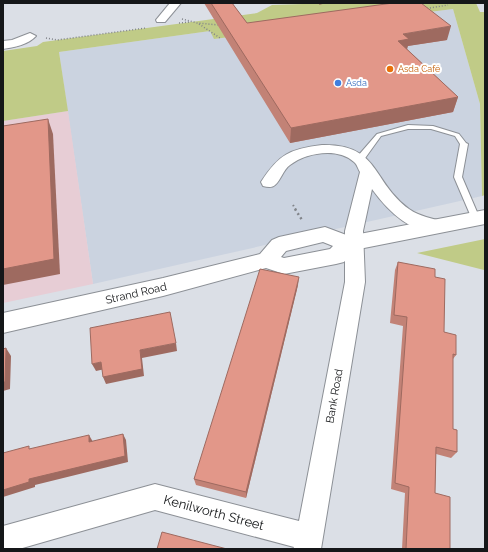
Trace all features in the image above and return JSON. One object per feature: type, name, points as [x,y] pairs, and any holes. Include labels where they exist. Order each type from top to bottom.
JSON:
[{"type":"street","points":[[164,17],[176,3]]},
{"type":"street","points":[[3,45],[15,43],[30,36]]},
{"type":"street","points":[[269,182],[282,164],[291,157],[310,150],[329,149],[347,151],[364,165],[389,202],[400,213],[419,222],[438,226]]},
{"type":"street","name":"Bank Road","points":[[308,544],[355,282],[350,243],[354,231],[364,165]]},
{"type":"street","points":[[350,243],[480,218]]},
{"type":"street","name":"Strand Road","points":[[3,323],[163,287],[267,260],[284,266],[336,256],[350,243]]},
{"type":"street","name":"Kenilworth Street","points":[[3,540],[155,497],[308,544]]},
{"type":"lane","points":[[364,165],[379,135],[408,127],[431,127],[457,135],[464,144],[458,177],[480,218]]},
{"type":"path","points":[[418,9],[448,5]]},
{"type":"path","points":[[164,17],[225,26]]},
{"type":"path","points":[[178,24],[192,22]]},
{"type":"path","points":[[197,23],[220,38]]},
{"type":"path","points":[[30,36],[57,40],[148,28]]},
{"type":"path","points":[[293,205],[305,225]]},
{"type":"shaded area","points":[[453,9],[480,104],[482,196],[93,284],[59,52],[210,31],[215,39]]},
{"type":"shaded area","points":[[68,111],[93,284],[3,303],[3,121]]},
{"type":"green space","points":[[333,3],[476,3],[480,12],[485,12],[485,195],[482,196],[480,104],[453,9],[214,39],[210,31],[59,52],[68,111],[3,121],[3,51],[37,46],[43,42],[257,13],[272,5]]},
{"type":"green space","points":[[485,239],[485,271],[417,253]]},
{"type":"building","name":"Asda","points":[[211,3],[232,3],[247,23],[393,3],[421,3],[451,26],[403,34],[409,39],[398,41],[458,97],[291,128]]},
{"type":"building","points":[[48,119],[54,259],[3,269],[3,126]]},
{"type":"building","points":[[398,262],[435,269],[435,277],[445,279],[444,332],[456,335],[456,355],[453,354],[453,429],[457,430],[457,452],[436,447],[435,493],[450,497],[450,549],[406,549],[409,487],[395,483],[407,317],[394,315]]},
{"type":"building","points":[[260,269],[299,277],[246,492],[194,479]]},
{"type":"building","points":[[170,312],[176,343],[140,350],[142,369],[103,377],[101,362],[92,364],[90,328]]},
{"type":"building","points":[[6,348],[5,382],[3,382],[3,349]]},
{"type":"building","points":[[123,434],[125,456],[29,479],[29,482],[3,490],[3,453],[29,446],[29,449],[89,435],[89,442]]},
{"type":"building","points":[[162,532],[227,549],[157,549]]},
{"type":"place","name":"Asda Café","points":[[390,69]]},
{"type":"place","name":"Asda","points":[[338,83]]}]
